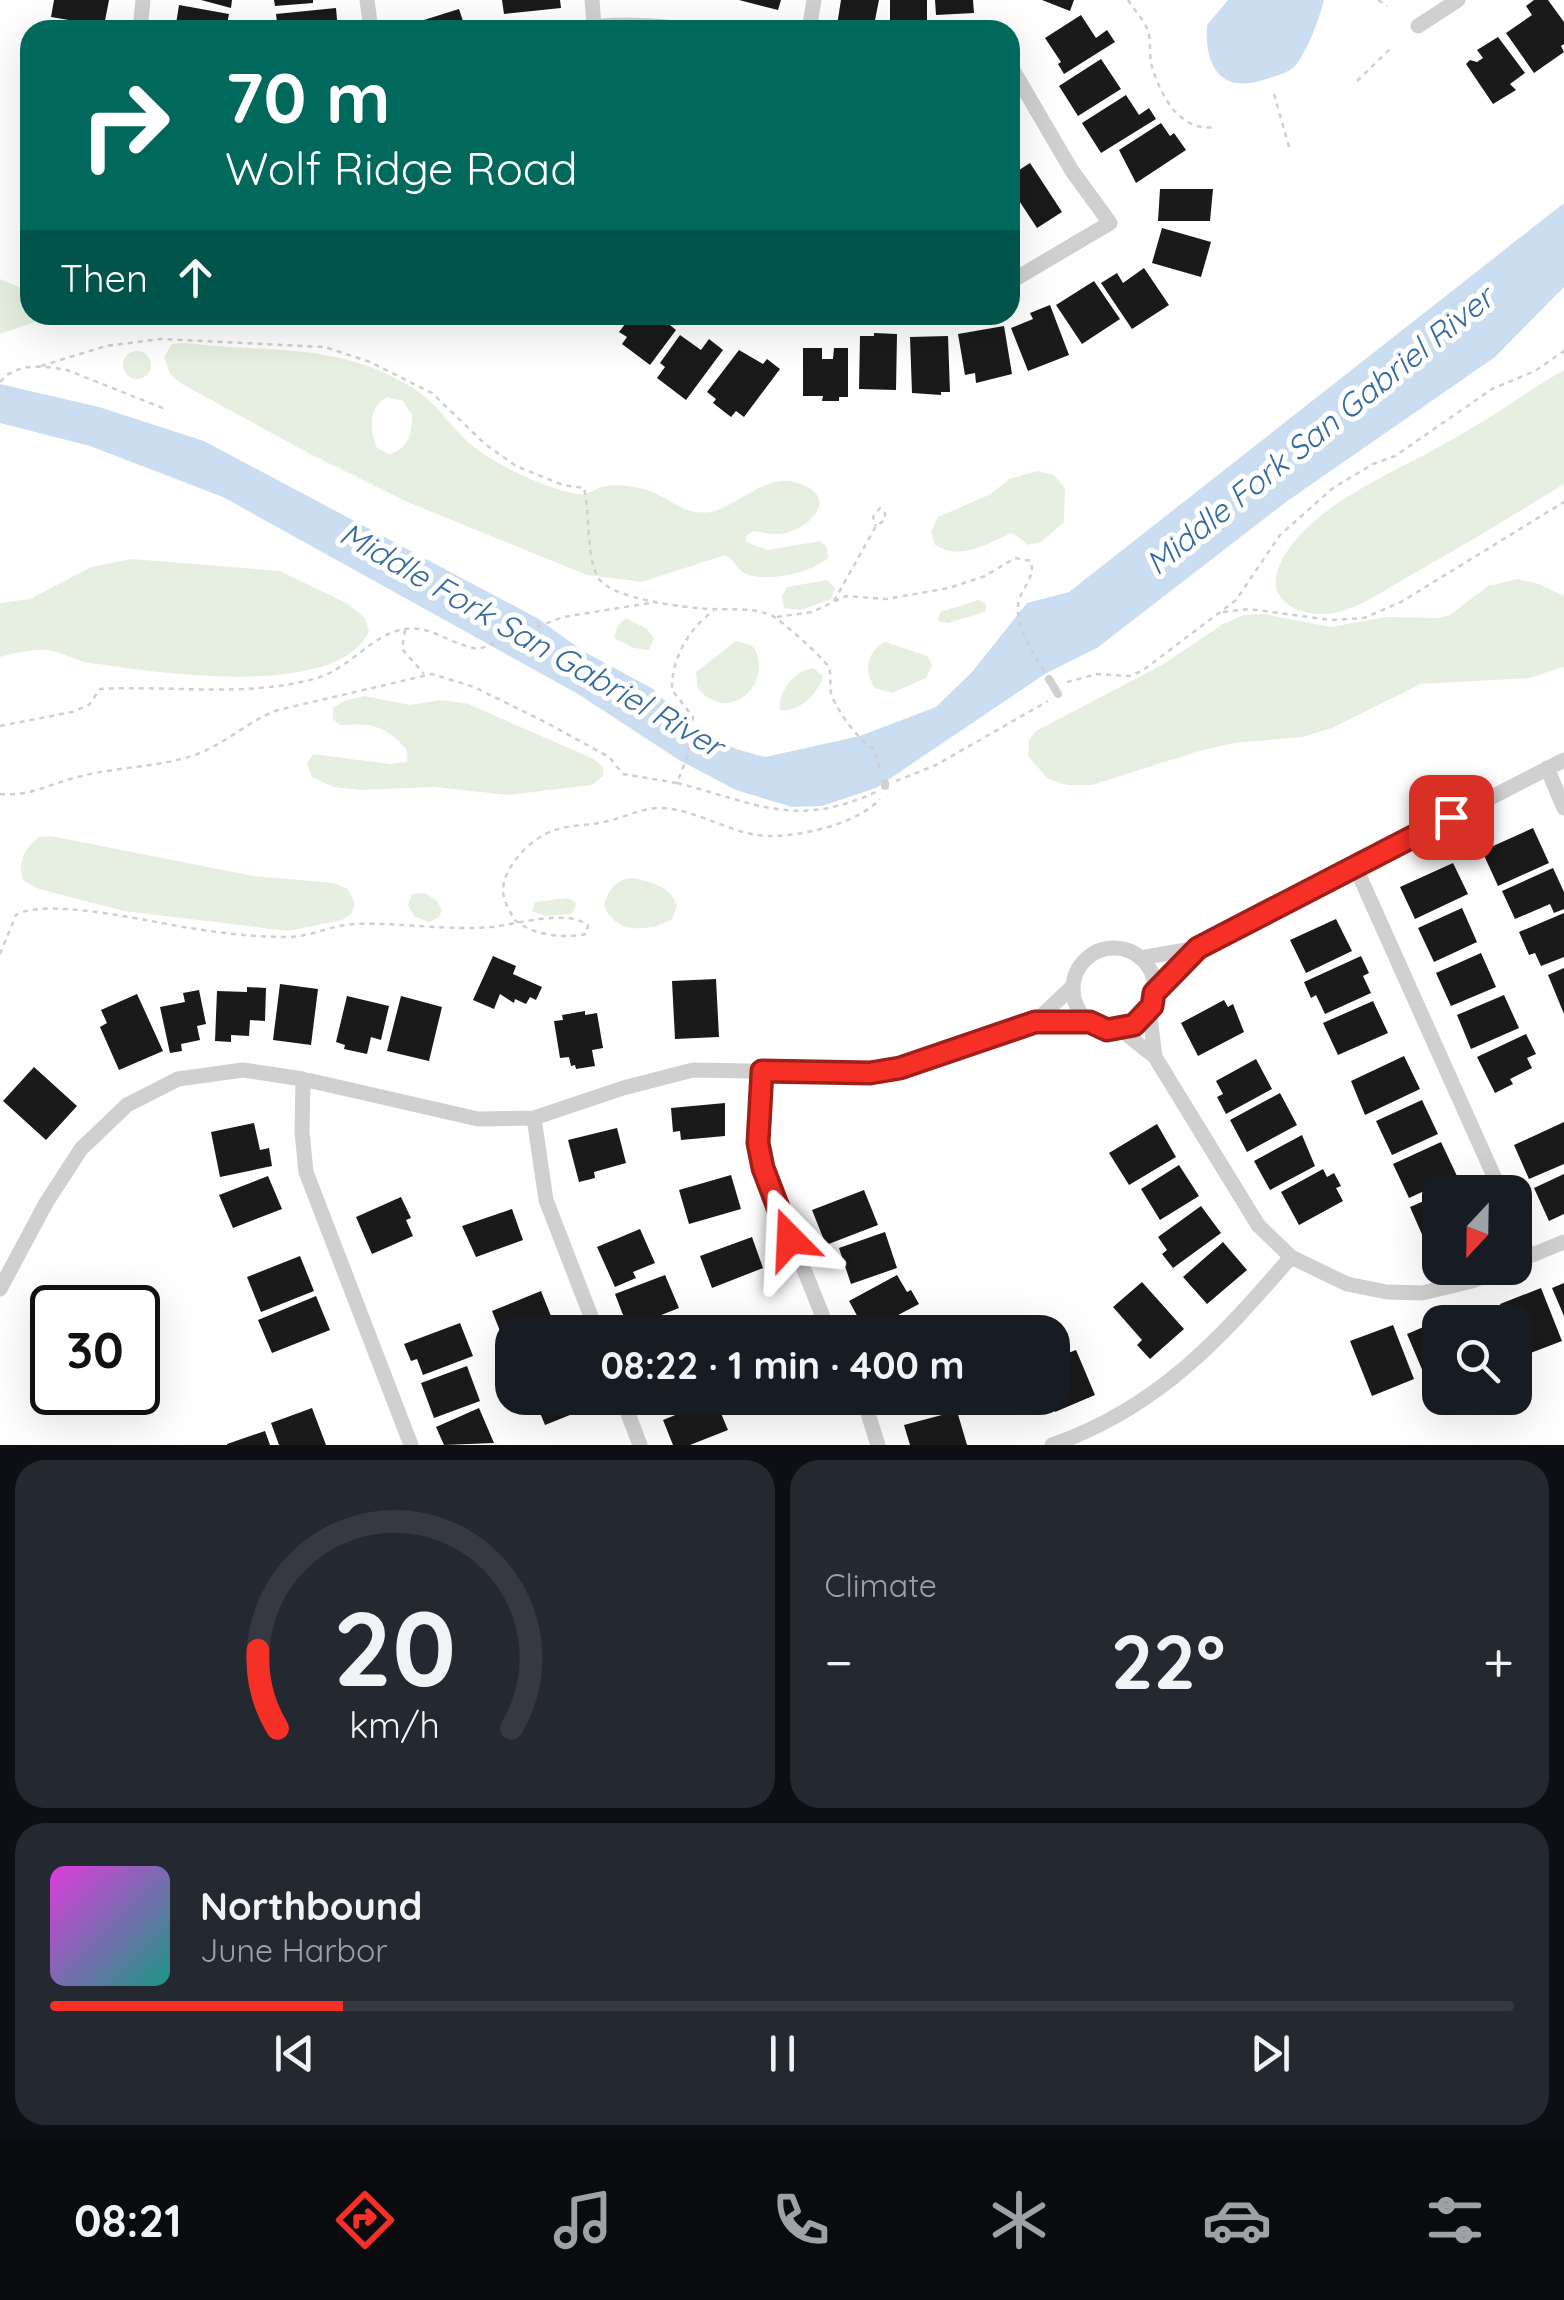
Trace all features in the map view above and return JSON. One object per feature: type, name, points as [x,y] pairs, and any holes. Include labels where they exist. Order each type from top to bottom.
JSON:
[{"type":"street","points":[[1418,26],[1458,0]]},
{"type":"street","points":[[1020,83],[1072,171],[1110,222],[1020,276]]},
{"type":"street","points":[[1140,958],[1198,948],[1564,760]]},
{"type":"street","points":[[1547,768],[1564,808]]},
{"type":"street","points":[[1356,866],[1493,1175]]},
{"type":"street","points":[[1035,1022],[1073,986],[1080,966],[1102,950],[1116,948],[1140,958],[1149,968],[1155,1057]]},
{"type":"street","points":[[0,1289],[81,1148],[128,1105],[178,1079],[243,1070],[303,1078],[478,1119],[534,1118],[693,1070],[870,1073],[900,1068],[1035,1022],[1090,1022],[1107,1030],[1121,1030],[1134,1025],[1198,948]]},
{"type":"street","points":[[1073,986],[1076,1005],[1090,1022]]},
{"type":"street","points":[[1121,1030],[1155,1057],[1258,1226],[1291,1257],[1347,1284],[1422,1294],[1457,1285]]},
{"type":"street","points":[[762,1071],[758,1143],[763,1168],[820,1315]]},
{"type":"street","points":[[303,1078],[306,1172],[411,1445]]},
{"type":"street","points":[[534,1118],[546,1200],[590,1315]]},
{"type":"street","points":[[1532,1255],[1564,1242]]},
{"type":"street","points":[[1052,1445],[1140,1404],[1182,1373],[1223,1335],[1291,1257]]},
{"type":"street","points":[[629,1415],[640,1445]]},
{"type":"street","points":[[868,1415],[878,1445]]},
{"type":"lane","points":[[1049,679],[1058,694]]},
{"type":"path","points":[[1128,0],[1148,32],[1151,64],[1167,102],[1178,116],[1197,129],[1216,127]]},
{"type":"path","points":[[1378,0],[1387,6]]},
{"type":"path","points":[[1357,82],[1393,46]]},
{"type":"path","points":[[1274,94],[1290,150]]},
{"type":"path","points":[[0,382],[6,375],[106,346],[160,338],[308,344],[370,362],[432,392],[484,444],[516,466],[563,485],[584,488],[600,580],[624,593],[660,602],[748,609],[776,618],[825,661],[834,700],[864,744],[874,749],[888,784]]},
{"type":"path","points":[[0,794],[30,794],[82,776],[194,754],[278,710],[425,676],[456,680],[498,699],[609,756],[626,775],[803,812],[841,806],[936,765],[1078,681],[1097,674],[1135,674],[1222,612],[1242,592],[1280,535],[1333,488],[1395,456],[1492,388],[1535,370],[1564,351]]},
{"type":"path","points":[[41,366],[67,370],[165,409]]},
{"type":"path","points":[[1222,612],[1250,609],[1331,620],[1364,618],[1401,602],[1564,502]]},
{"type":"path","points":[[834,602],[876,526]]},
{"type":"path","points":[[776,618],[812,612],[846,596],[886,599],[948,588],[985,576],[1015,558],[1024,558],[1031,560],[1033,571],[1018,612],[1026,641],[1049,679],[1078,681]]},
{"type":"path","points":[[0,726],[89,706],[100,690],[241,687],[321,677],[390,634],[405,629],[430,631],[479,649],[560,618],[660,602]]},
{"type":"path","points":[[677,783],[684,769],[693,717],[675,696],[673,675],[694,628],[717,609]]},
{"type":"path","points":[[405,629],[402,648],[425,676]]},
{"type":"path","points":[[0,954],[16,915],[32,909],[290,937],[354,924],[450,928],[490,927],[516,921],[576,920],[587,923],[586,934],[534,931],[516,921],[504,900],[504,880],[522,852],[552,830],[659,808],[698,814],[761,836],[783,835],[823,827],[865,812],[888,784]]},
{"type":"green space","points":[[0,279],[20,288],[20,325],[26,325],[0,334]]},
{"type":"green space","points":[[172,344],[322,354],[374,369],[422,395],[468,442],[490,458],[535,481],[577,494],[606,486],[629,486],[704,513],[766,485],[798,483],[818,496],[817,512],[811,519],[782,534],[753,531],[746,536],[746,542],[767,550],[820,541],[827,547],[828,558],[802,571],[768,577],[745,573],[725,555],[642,582],[587,575],[405,501],[182,384],[170,374],[164,357]],"holes":[[[387,397],[403,401],[412,415],[410,434],[401,448],[389,454],[377,448],[373,413]]]},
{"type":"green space","points":[[137,351],[147,355],[151,365],[147,375],[137,379],[127,375],[123,365],[127,355]]},
{"type":"green space","points":[[1564,370],[1564,484],[1354,607],[1317,614],[1298,610],[1282,599],[1277,591],[1277,572],[1294,542],[1310,525],[1350,495],[1439,447]]},
{"type":"green space","points":[[1037,471],[1054,475],[1065,488],[1064,522],[1041,542],[1028,545],[1012,533],[964,551],[935,545],[931,532],[938,517],[991,494],[1009,479]]},
{"type":"green space","points":[[132,559],[280,571],[348,604],[365,618],[369,631],[351,653],[321,667],[242,677],[156,672],[84,662],[46,650],[0,657],[0,603],[30,599],[91,567]]},
{"type":"green space","points":[[1518,579],[1564,596],[1564,667],[1529,678],[1421,684],[1332,728],[1303,737],[1234,743],[1092,785],[1067,785],[1048,779],[1028,756],[1029,740],[1036,731],[1162,665],[1223,624],[1244,615],[1264,614],[1331,627],[1386,617],[1439,618],[1450,615],[1488,586]]},
{"type":"green space","points":[[827,580],[835,588],[831,599],[801,610],[784,608],[782,596],[787,587]]},
{"type":"green space","points":[[979,600],[986,604],[986,611],[948,623],[938,621],[940,612]]},
{"type":"green space","points":[[626,618],[647,629],[654,638],[649,650],[614,638],[618,625]]},
{"type":"green space","points":[[736,641],[753,646],[758,659],[754,685],[736,701],[711,699],[698,689],[696,672]]},
{"type":"green space","points":[[885,642],[927,656],[932,665],[926,678],[892,693],[875,688],[869,662]]},
{"type":"green space","points":[[813,668],[823,676],[813,695],[801,705],[780,710],[781,697],[789,683]]},
{"type":"green space","points":[[365,696],[410,705],[442,700],[466,703],[594,759],[603,767],[603,776],[592,785],[507,795],[434,787],[361,790],[333,787],[312,777],[307,763],[313,754],[390,764],[407,762],[407,750],[392,735],[369,725],[340,725],[333,719],[333,708]]},
{"type":"green space","points":[[51,836],[253,876],[334,883],[348,889],[355,904],[351,914],[342,920],[288,931],[124,911],[39,889],[24,881],[21,868],[26,851],[39,837]]},
{"type":"green space","points":[[634,878],[660,886],[670,894],[677,906],[672,919],[653,927],[633,928],[609,915],[604,905],[611,889],[618,882]]},
{"type":"green space","points":[[425,893],[442,910],[439,917],[429,922],[414,916],[408,905],[412,894]]},
{"type":"green space","points":[[567,898],[577,903],[572,914],[545,916],[532,911],[535,902]]},
{"type":"water","points":[[1228,0],[1324,0],[1305,51],[1295,66],[1270,78],[1237,83],[1218,73],[1207,40],[1207,25]]},
{"type":"water","name":"Middle Fork San Gabriel River","points":[[1564,203],[1564,287],[1495,357],[1286,502],[1097,648],[1045,674],[876,788],[822,806],[792,807],[736,790],[679,760],[578,694],[223,497],[90,446],[0,423],[0,384],[99,407],[204,441],[537,618],[583,651],[653,689],[685,721],[736,749],[765,757],[860,736],[936,707],[972,672],[1027,603],[1069,592]]},
{"type":"building","points":[[54,0],[109,0],[105,20],[51,17]]},
{"type":"building","points":[[201,0],[232,0],[231,8]]},
{"type":"building","points":[[274,0],[313,0],[313,3],[275,6]]},
{"type":"building","points":[[502,0],[560,0],[561,8],[504,14]]},
{"type":"building","points":[[739,0],[781,0],[778,10]]},
{"type":"building","points":[[841,0],[879,0],[875,20],[838,20]]},
{"type":"building","points":[[890,0],[927,0],[927,20],[890,20]]},
{"type":"building","points":[[935,0],[973,0],[974,13],[936,15]]},
{"type":"building","points":[[1042,0],[1074,0],[1070,11]]},
{"type":"building","points":[[1534,0],[1548,0],[1564,22],[1564,52],[1534,73],[1506,33],[1532,15],[1526,6]]},
{"type":"building","points":[[179,5],[229,14],[228,20],[177,20]]},
{"type":"building","points":[[336,8],[337,20],[277,20],[276,14]]},
{"type":"building","points":[[459,9],[463,20],[424,20]]},
{"type":"building","points":[[1081,15],[1096,38],[1107,30],[1115,42],[1064,74],[1045,38]]},
{"type":"building","points":[[1498,37],[1525,73],[1510,84],[1516,90],[1493,104],[1466,64],[1483,58],[1477,50]]},
{"type":"building","points":[[1101,59],[1121,89],[1078,116],[1059,86]]},
{"type":"building","points":[[1126,95],[1139,115],[1149,108],[1156,119],[1101,153],[1082,123]]},
{"type":"building","points":[[1161,123],[1186,150],[1136,183],[1119,150]]},
{"type":"building","points":[[1030,163],[1062,212],[1037,228],[1020,202],[1020,170]]},
{"type":"building","points":[[1160,189],[1213,189],[1210,221],[1158,221]]},
{"type":"building","points":[[1162,228],[1211,242],[1201,277],[1152,263]]},
{"type":"building","points":[[1144,268],[1169,305],[1132,329],[1101,283],[1117,273],[1123,283]]},
{"type":"building","points":[[1094,281],[1120,319],[1082,344],[1056,305]]},
{"type":"building","points":[[1050,305],[1069,355],[1028,371],[1011,328],[1033,319],[1030,313]]},
{"type":"building","points":[[624,325],[670,325],[676,330],[650,365],[622,344],[627,337],[619,332]]},
{"type":"building","points":[[1004,326],[1012,374],[976,383],[975,373],[965,375],[958,334]]},
{"type":"building","points":[[897,334],[896,390],[859,389],[860,336]]},
{"type":"building","points":[[680,335],[701,350],[709,339],[723,350],[686,400],[657,378],[665,367],[660,363]]},
{"type":"building","points":[[948,336],[950,392],[912,393],[910,337]]},
{"type":"building","points":[[803,348],[822,348],[822,359],[833,359],[834,348],[848,348],[848,397],[822,401],[823,396],[803,396]]},
{"type":"building","points":[[739,350],[763,364],[767,359],[780,369],[744,417],[736,411],[731,417],[713,403],[716,399],[707,392]]},
{"type":"building","points":[[1533,828],[1549,863],[1498,886],[1482,851]]},
{"type":"building","points":[[1453,863],[1468,894],[1415,919],[1400,887]]},
{"type":"building","points":[[1553,868],[1564,892],[1564,909],[1554,913],[1550,904],[1515,919],[1502,891]]},
{"type":"building","points":[[1462,908],[1477,942],[1434,962],[1418,928]]},
{"type":"building","points":[[1564,913],[1564,957],[1541,966],[1535,953],[1529,955],[1519,932]]},
{"type":"building","points":[[1336,919],[1352,951],[1306,973],[1290,940]]},
{"type":"building","points":[[1481,953],[1496,987],[1451,1006],[1436,973]]},
{"type":"building","points":[[493,956],[516,966],[513,974],[542,987],[536,1000],[530,997],[526,1004],[515,999],[514,1003],[500,994],[494,1009],[473,1000]]},
{"type":"building","points":[[1361,956],[1369,973],[1363,976],[1371,993],[1325,1014],[1304,982]]},
{"type":"building","points":[[1564,968],[1564,1014],[1548,975]]},
{"type":"building","points":[[716,979],[719,1037],[675,1039],[672,981]]},
{"type":"building","points":[[280,984],[318,989],[311,1045],[273,1040]]},
{"type":"building","points":[[247,987],[266,988],[265,1021],[250,1020],[249,1036],[231,1035],[231,1042],[215,1041],[217,991],[247,992]]},
{"type":"building","points":[[199,990],[206,1024],[197,1026],[200,1040],[181,1044],[182,1051],[170,1053],[160,1007],[185,1002],[183,993]]},
{"type":"building","points":[[137,994],[163,1051],[119,1070],[100,1027],[107,1023],[101,1010]]},
{"type":"building","points":[[1504,995],[1519,1028],[1471,1049],[1457,1015]]},
{"type":"building","points":[[347,996],[389,1006],[381,1040],[371,1037],[367,1054],[344,1049],[345,1045],[336,1042]]},
{"type":"building","points":[[401,996],[442,1007],[429,1061],[387,1051]]},
{"type":"building","points":[[1224,1000],[1228,1007],[1233,1004],[1244,1032],[1198,1056],[1181,1023]]},
{"type":"building","points":[[1373,1001],[1388,1033],[1338,1055],[1323,1023]]},
{"type":"building","points":[[585,1011],[585,1015],[597,1013],[603,1048],[592,1050],[595,1066],[576,1069],[569,1057],[560,1058],[554,1021],[563,1020],[562,1015]]},
{"type":"building","points":[[1526,1034],[1536,1054],[1527,1058],[1532,1068],[1510,1079],[1513,1084],[1495,1093],[1477,1057]]},
{"type":"building","points":[[1404,1056],[1420,1089],[1365,1115],[1351,1081]]},
{"type":"building","points":[[1256,1059],[1272,1089],[1226,1114],[1217,1097],[1223,1094],[1216,1081]]},
{"type":"building","points":[[34,1067],[77,1106],[46,1140],[3,1101]]},
{"type":"building","points":[[1280,1093],[1297,1125],[1247,1152],[1230,1120]]},
{"type":"building","points":[[1422,1100],[1438,1134],[1392,1155],[1376,1121]]},
{"type":"building","points":[[725,1103],[725,1136],[681,1140],[680,1131],[673,1132],[671,1108]]},
{"type":"building","points":[[1564,1122],[1564,1164],[1532,1178],[1514,1145]]},
{"type":"building","points":[[254,1123],[260,1150],[269,1148],[272,1166],[220,1177],[211,1132]]},
{"type":"building","points":[[1157,1124],[1176,1157],[1129,1185],[1109,1153]]},
{"type":"building","points":[[617,1128],[626,1163],[594,1172],[595,1178],[579,1182],[568,1140]]},
{"type":"building","points":[[1302,1135],[1315,1166],[1270,1190],[1254,1161]]},
{"type":"building","points":[[1441,1142],[1457,1175],[1422,1175],[1422,1192],[1409,1198],[1393,1164]]},
{"type":"building","points":[[1179,1165],[1199,1196],[1160,1220],[1141,1189]]},
{"type":"building","points":[[1323,1169],[1327,1177],[1334,1173],[1343,1201],[1299,1225],[1281,1192]]},
{"type":"building","points":[[1564,1174],[1564,1214],[1549,1221],[1534,1188]]},
{"type":"building","points":[[731,1175],[741,1209],[689,1224],[679,1190]]},
{"type":"building","points":[[268,1176],[282,1209],[233,1228],[219,1195]]},
{"type":"building","points":[[864,1190],[878,1225],[826,1245],[812,1210]]},
{"type":"building","points":[[401,1197],[411,1218],[406,1220],[413,1236],[372,1254],[356,1217]]},
{"type":"building","points":[[1422,1202],[1422,1234],[1410,1207]]},
{"type":"building","points":[[1201,1206],[1221,1233],[1173,1268],[1162,1254],[1167,1250],[1158,1237]]},
{"type":"building","points":[[512,1209],[523,1240],[476,1257],[462,1226]]},
{"type":"building","points":[[640,1229],[655,1263],[633,1272],[636,1278],[615,1287],[597,1247]]},
{"type":"building","points":[[885,1232],[897,1268],[851,1284],[839,1248]]},
{"type":"building","points":[[752,1237],[763,1268],[712,1288],[700,1256]]},
{"type":"building","points":[[1223,1242],[1247,1270],[1207,1304],[1183,1277]]},
{"type":"building","points":[[300,1256],[314,1291],[261,1312],[247,1277]]},
{"type":"building","points":[[665,1275],[679,1308],[661,1315],[623,1315],[615,1294]]},
{"type":"building","points":[[897,1275],[919,1304],[898,1315],[857,1315],[849,1301]]},
{"type":"building","points":[[1142,1282],[1184,1329],[1150,1359],[1137,1345],[1142,1340],[1113,1307]]},
{"type":"building","points":[[1564,1283],[1564,1316],[1552,1288]]},
{"type":"building","points":[[1541,1288],[1562,1341],[1532,1352],[1532,1305],[1500,1304]]},
{"type":"building","points":[[541,1291],[551,1315],[495,1315],[495,1318],[492,1311]]},
{"type":"building","points":[[316,1296],[330,1330],[272,1353],[258,1320]]},
{"type":"building","points":[[460,1323],[473,1356],[423,1375],[417,1359],[411,1361],[404,1344]]},
{"type":"building","points":[[1393,1325],[1414,1379],[1372,1396],[1350,1341]]},
{"type":"building","points":[[1422,1328],[1422,1369],[1407,1334]]},
{"type":"building","points":[[1076,1350],[1095,1395],[1070,1406],[1070,1352]]},
{"type":"building","points":[[467,1366],[480,1401],[434,1418],[421,1383]]},
{"type":"building","points":[[312,1408],[326,1445],[279,1445],[271,1423]]},
{"type":"building","points":[[479,1408],[494,1443],[444,1445],[436,1427]]},
{"type":"building","points":[[541,1415],[570,1415],[545,1425]]},
{"type":"building","points":[[675,1415],[722,1415],[728,1430],[690,1445],[673,1445],[663,1420]]},
{"type":"building","points":[[958,1415],[967,1445],[910,1445],[904,1425]]},
{"type":"building","points":[[265,1431],[270,1445],[227,1445],[227,1444]]},
{"type":"route","points":[[790,1239],[763,1168],[758,1143],[762,1071],[870,1073],[900,1068],[1035,1022],[1090,1022],[1107,1030],[1121,1030],[1144,1017],[1152,1006],[1154,993],[1198,948],[1451,817]]}]
